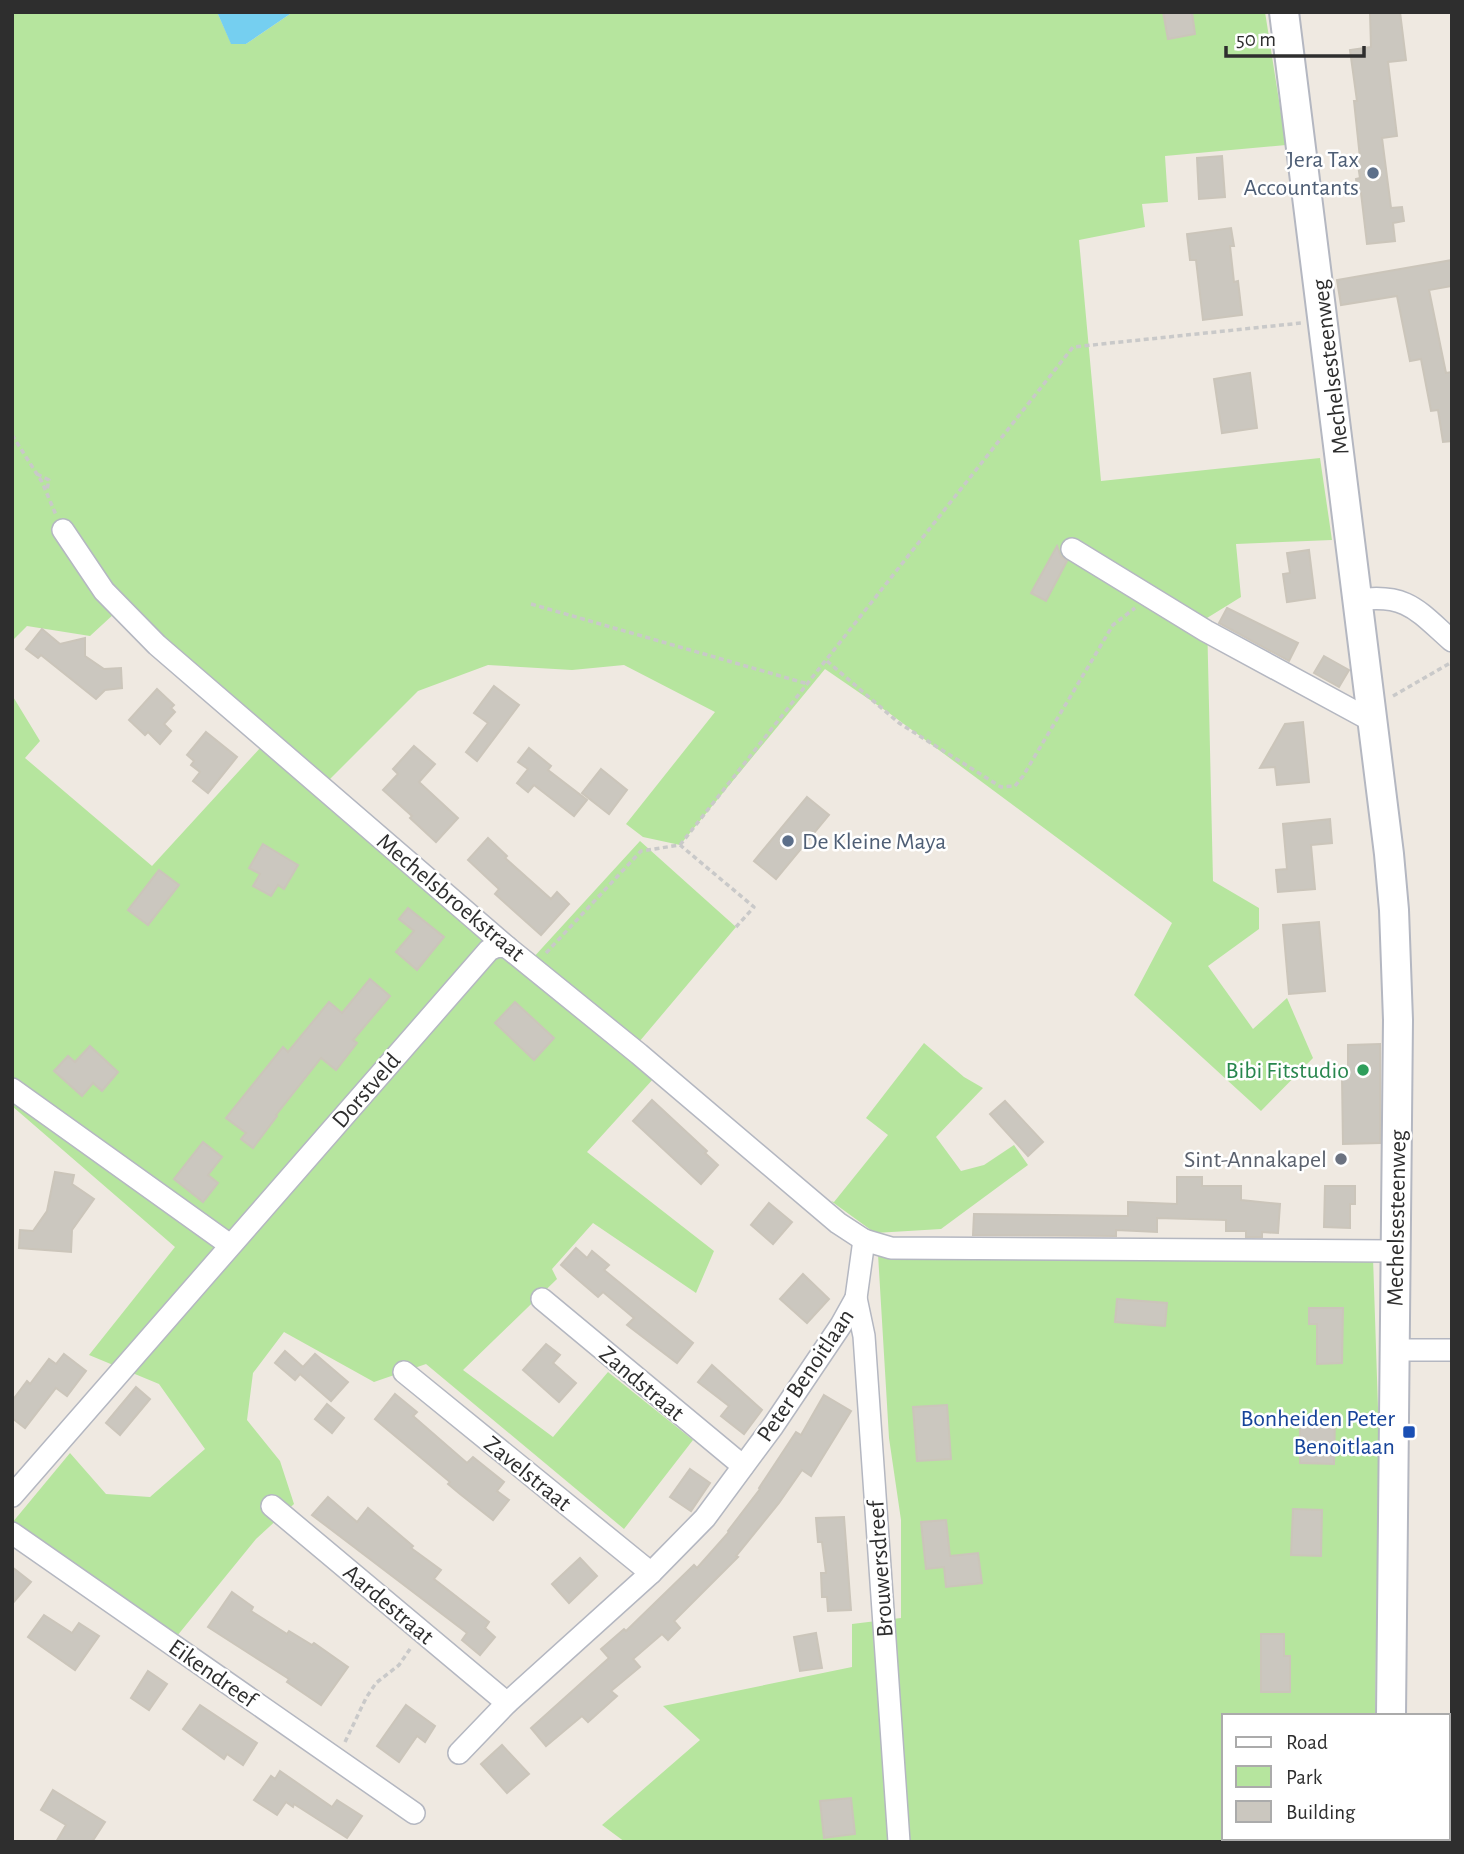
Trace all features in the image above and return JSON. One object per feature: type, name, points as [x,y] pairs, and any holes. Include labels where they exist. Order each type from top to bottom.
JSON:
[{"type":"street","name":"Mechelsesteenweg","points":[[1284,12],[1359,600],[1394,910],[1398,1020],[1391,1714]]},
{"type":"street","name":"Mechelsbroekstraat","points":[[63,530],[104,591],[157,645],[507,947],[838,1223],[864,1240]]},
{"type":"street","points":[[1072,550],[1255,658],[1373,715]]},
{"type":"street","points":[[1359,600],[1394,598],[1406,602],[1452,640]]},
{"type":"street","name":"Dorstveld","points":[[12,1496],[489,950],[498,946],[507,947]]},
{"type":"street","points":[[12,1089],[230,1245]]},
{"type":"street","points":[[864,1240],[891,1248],[1394,1251]]},
{"type":"street","name":"Peter Benoitlaan","points":[[458,1753],[507,1703],[651,1573],[705,1518],[796,1393],[841,1325],[856,1298],[864,1240]]},
{"type":"street","name":"Brouwersdreef","points":[[856,1298],[864,1336],[899,1842]]},
{"type":"street","name":"Zandstraat","points":[[541,1300],[743,1466]]},
{"type":"street","points":[[1393,1350],[1452,1350]]},
{"type":"street","name":"Zavelstraat","points":[[404,1372],[651,1573]]},
{"type":"street","name":"Aardestraat","points":[[272,1506],[507,1703]]},
{"type":"street","name":"Eikendreef","points":[[12,1533],[414,1813]]},
{"type":"path","points":[[533,967],[641,851],[680,845],[1073,347],[1324,320]]},
{"type":"path","points":[[12,435],[47,492],[63,530]]},
{"type":"path","points":[[827,661],[899,723],[1001,787],[1015,786],[1113,625],[1150,597]]},
{"type":"path","points":[[531,604],[808,684]]},
{"type":"path","points":[[1373,715],[1452,662]]},
{"type":"path","points":[[680,845],[754,906],[736,927]]},
{"type":"path","points":[[335,1758],[376,1683],[399,1665],[423,1633]]},
{"type":"green space","points":[[12,12],[217,12],[231,43],[246,44],[293,12],[1265,12],[1286,145],[1165,156],[1168,202],[1142,204],[1145,227],[1079,240],[1101,481],[1320,458],[1332,540],[1236,544],[1241,597],[1207,618],[1213,881],[1259,908],[1259,929],[1208,966],[1253,1029],[1287,998],[1313,1058],[1261,1111],[1134,995],[1172,923],[889,713],[825,669],[680,845],[643,837],[626,824],[715,712],[624,665],[572,670],[488,665],[418,691],[319,790],[521,971],[640,841],[736,927],[639,1042],[654,1078],[587,1152],[714,1251],[696,1293],[593,1223],[552,1269],[557,1279],[463,1370],[553,1437],[608,1372],[693,1440],[624,1529],[426,1364],[374,1382],[284,1332],[253,1373],[247,1420],[280,1461],[294,1504],[256,1539],[177,1636],[12,1523],[70,1453],[106,1494],[150,1497],[205,1449],[159,1384],[89,1355],[175,1247],[12,1106],[12,695],[40,741],[25,758],[152,866],[261,747],[115,613],[90,636],[27,626],[12,641]]},
{"type":"green space","points":[[924,1043],[964,1077],[983,1088],[936,1137],[961,1171],[984,1165],[1014,1145],[1028,1165],[941,1229],[875,1233],[831,1201],[834,1202],[888,1135],[866,1118]]},
{"type":"green space","points":[[878,1254],[1373,1257],[1379,1438],[1375,1714],[1222,1714],[1222,1840],[1374,1842],[625,1842],[602,1825],[700,1740],[663,1706],[852,1667],[852,1624],[901,1618],[901,1520],[889,1438]]},
{"type":"water","points":[[217,12],[293,12],[246,44],[231,44]]},
{"type":"building","points":[[1163,12],[1192,12],[1195,34],[1168,39]]},
{"type":"building","points":[[1370,12],[1400,12],[1406,60],[1388,62],[1397,136],[1382,138],[1391,208],[1402,207],[1404,221],[1393,223],[1395,241],[1367,244],[1361,193],[1358,193],[1356,179],[1360,178],[1357,158],[1360,158],[1354,101],[1357,101],[1350,50],[1371,47]]},
{"type":"building","points":[[1222,156],[1225,197],[1199,199],[1197,158]]},
{"type":"building","points":[[1231,228],[1234,282],[1238,281],[1242,315],[1203,320],[1196,260],[1190,260],[1187,234]]},
{"type":"building","points":[[1452,260],[1452,286],[1429,290],[1446,373],[1452,372],[1452,441],[1443,442],[1438,410],[1431,411],[1421,359],[1410,361],[1397,296],[1341,305],[1337,280]]},
{"type":"building","points":[[1250,373],[1257,428],[1222,433],[1214,379]]},
{"type":"building","points":[[1057,546],[1061,556],[1067,561],[1046,601],[1031,593]]},
{"type":"building","points":[[1309,550],[1315,598],[1287,602],[1283,574],[1290,573],[1287,553]]},
{"type":"building","points":[[1227,608],[1298,643],[1289,661],[1219,623]]},
{"type":"building","points":[[42,629],[60,644],[85,638],[85,656],[104,669],[121,668],[122,688],[105,690],[96,699],[41,655],[38,658],[26,649]]},
{"type":"building","points":[[1324,656],[1349,670],[1339,687],[1314,673]]},
{"type":"building","points":[[494,686],[519,705],[477,761],[466,752],[488,723],[474,713]]},
{"type":"building","points":[[157,689],[174,705],[171,708],[175,712],[164,724],[171,731],[160,744],[148,732],[145,735],[129,720]]},
{"type":"building","points":[[1303,722],[1309,782],[1277,785],[1275,767],[1260,768],[1285,724]]},
{"type":"building","points":[[206,732],[237,757],[208,793],[193,781],[200,772],[191,765],[194,761],[187,755]]},
{"type":"building","points":[[414,746],[435,764],[419,782],[458,818],[436,842],[383,790],[398,774],[393,769]]},
{"type":"building","points":[[529,748],[551,766],[548,770],[587,800],[574,816],[534,785],[528,792],[517,783],[528,769],[518,762]]},
{"type":"building","points":[[601,769],[627,790],[609,814],[582,793]]},
{"type":"building","points":[[807,797],[829,815],[776,879],[754,861]]},
{"type":"building","points":[[1330,819],[1332,843],[1311,845],[1315,889],[1278,892],[1276,870],[1287,869],[1283,824]]},
{"type":"building","points":[[488,838],[507,856],[505,858],[551,899],[557,892],[569,904],[541,935],[495,894],[499,889],[468,860]]},
{"type":"building","points":[[263,844],[298,865],[284,889],[278,885],[271,896],[253,886],[260,874],[249,868]]},
{"type":"building","points":[[159,870],[179,885],[148,925],[128,910]]},
{"type":"building","points":[[408,908],[444,937],[417,970],[396,952],[414,931],[399,919]]},
{"type":"building","points":[[1319,922],[1325,991],[1289,994],[1283,925]]},
{"type":"building","points":[[370,979],[390,996],[353,1040],[357,1043],[336,1070],[321,1058],[253,1148],[241,1139],[246,1133],[226,1118],[283,1047],[288,1052],[329,1002],[342,1013]]},
{"type":"building","points":[[515,1002],[554,1038],[534,1060],[495,1023]]},
{"type":"building","points":[[1380,1044],[1380,1143],[1343,1144],[1342,1077],[1348,1077],[1348,1045]]},
{"type":"building","points":[[90,1046],[118,1072],[102,1091],[93,1083],[82,1096],[54,1071],[68,1056],[75,1062]]},
{"type":"building","points":[[652,1100],[707,1151],[705,1153],[718,1165],[701,1184],[633,1121]]},
{"type":"building","points":[[1005,1101],[1043,1142],[1028,1156],[990,1114]]},
{"type":"building","points":[[203,1142],[222,1157],[208,1175],[218,1183],[203,1202],[174,1179]]},
{"type":"building","points":[[55,1172],[74,1175],[72,1184],[94,1199],[72,1230],[71,1252],[19,1248],[20,1230],[33,1231],[47,1211]]},
{"type":"building","points":[[1177,1177],[1202,1177],[1202,1186],[1241,1186],[1241,1200],[1280,1204],[1278,1233],[1262,1232],[1262,1237],[1246,1237],[1246,1231],[1226,1231],[1226,1220],[1157,1218],[1157,1232],[1116,1230],[1116,1236],[973,1235],[974,1214],[1128,1216],[1128,1202],[1177,1204]]},
{"type":"building","points":[[1325,1186],[1355,1186],[1355,1204],[1350,1204],[1350,1228],[1324,1227]]},
{"type":"building","points":[[769,1203],[792,1222],[773,1244],[751,1225]]},
{"type":"building","points":[[576,1248],[587,1258],[592,1251],[609,1265],[604,1270],[693,1343],[677,1363],[627,1325],[634,1318],[603,1292],[598,1297],[561,1265]]},
{"type":"building","points":[[803,1274],[829,1299],[807,1323],[780,1299]]},
{"type":"building","points":[[1117,1299],[1167,1303],[1165,1326],[1115,1322]]},
{"type":"building","points":[[1309,1308],[1343,1308],[1342,1363],[1317,1364],[1317,1324],[1309,1324]]},
{"type":"building","points":[[546,1344],[560,1355],[553,1363],[576,1383],[559,1402],[523,1370]]},
{"type":"building","points":[[285,1351],[303,1367],[315,1354],[348,1382],[331,1401],[300,1374],[295,1380],[275,1363]]},
{"type":"building","points":[[64,1354],[86,1371],[67,1396],[56,1388],[25,1428],[12,1418],[12,1401],[27,1381],[30,1384],[49,1359],[56,1364]]},
{"type":"building","points":[[712,1365],[762,1410],[744,1434],[721,1416],[729,1406],[698,1382]]},
{"type":"building","points":[[136,1387],[150,1399],[120,1435],[106,1423]]},
{"type":"building","points":[[395,1394],[417,1412],[413,1416],[467,1463],[473,1457],[504,1482],[497,1491],[509,1500],[493,1520],[375,1419]]},
{"type":"building","points":[[824,1395],[851,1411],[811,1476],[802,1470],[736,1556],[738,1557],[674,1621],[680,1628],[668,1640],[662,1634],[633,1659],[640,1667],[611,1691],[617,1696],[588,1722],[582,1716],[546,1746],[531,1728],[609,1658],[601,1649],[624,1629],[626,1631],[694,1565],[697,1568],[729,1532],[796,1432],[801,1435]]},
{"type":"building","points":[[327,1404],[344,1418],[332,1433],[315,1419]]},
{"type":"building","points":[[947,1405],[951,1459],[917,1461],[913,1407]]},
{"type":"building","points":[[1300,1419],[1335,1419],[1334,1464],[1300,1463]]},
{"type":"building","points":[[690,1469],[710,1483],[691,1511],[670,1497]]},
{"type":"building","points":[[328,1497],[357,1522],[368,1508],[413,1546],[411,1548],[441,1570],[434,1579],[489,1622],[485,1628],[495,1637],[480,1655],[462,1640],[467,1633],[312,1515]]},
{"type":"building","points":[[1293,1509],[1322,1510],[1321,1556],[1291,1555]]},
{"type":"building","points":[[844,1517],[851,1610],[828,1611],[827,1597],[822,1597],[821,1573],[826,1573],[822,1542],[818,1542],[816,1518]]},
{"type":"building","points":[[946,1520],[950,1556],[978,1553],[982,1583],[946,1587],[944,1567],[926,1569],[921,1522]]},
{"type":"building","points":[[580,1558],[597,1576],[569,1603],[552,1584]]},
{"type":"building","points":[[12,1567],[31,1582],[12,1604]]},
{"type":"building","points":[[232,1592],[253,1607],[251,1611],[287,1634],[289,1631],[312,1645],[314,1643],[348,1667],[321,1705],[287,1682],[289,1679],[208,1627]]},
{"type":"building","points":[[44,1615],[72,1633],[79,1623],[99,1636],[75,1670],[28,1637]]},
{"type":"building","points":[[816,1633],[822,1668],[800,1671],[794,1637]]},
{"type":"building","points":[[1261,1634],[1284,1634],[1284,1656],[1290,1656],[1290,1692],[1261,1692]]},
{"type":"building","points":[[148,1671],[167,1684],[149,1710],[131,1698]]},
{"type":"building","points":[[200,1705],[257,1743],[243,1765],[227,1754],[224,1759],[183,1729]]},
{"type":"building","points":[[406,1705],[435,1726],[425,1742],[417,1736],[399,1762],[377,1746]]},
{"type":"building","points":[[502,1745],[529,1774],[507,1793],[481,1764]]},
{"type":"building","points":[[280,1771],[332,1807],[337,1800],[362,1816],[347,1838],[294,1804],[293,1807],[286,1802],[277,1815],[254,1800],[271,1776],[275,1779]]},
{"type":"building","points":[[53,1790],[105,1822],[92,1842],[56,1842],[66,1825],[41,1810]]},
{"type":"building","points":[[851,1798],[855,1834],[824,1838],[820,1801]]},
{"type":"place","name":"Jera Tax Accountants","points":[[1373,173]]},
{"type":"place","name":"De Kleine Maya","points":[[788,841]]},
{"type":"place","name":"Bibi Fitstudio","points":[[1363,1070]]},
{"type":"place","name":"Sint-Annakapel","points":[[1341,1159]]},
{"type":"place","name":"Bonheiden Peter Benoitlaan","points":[[1409,1432]]}]
